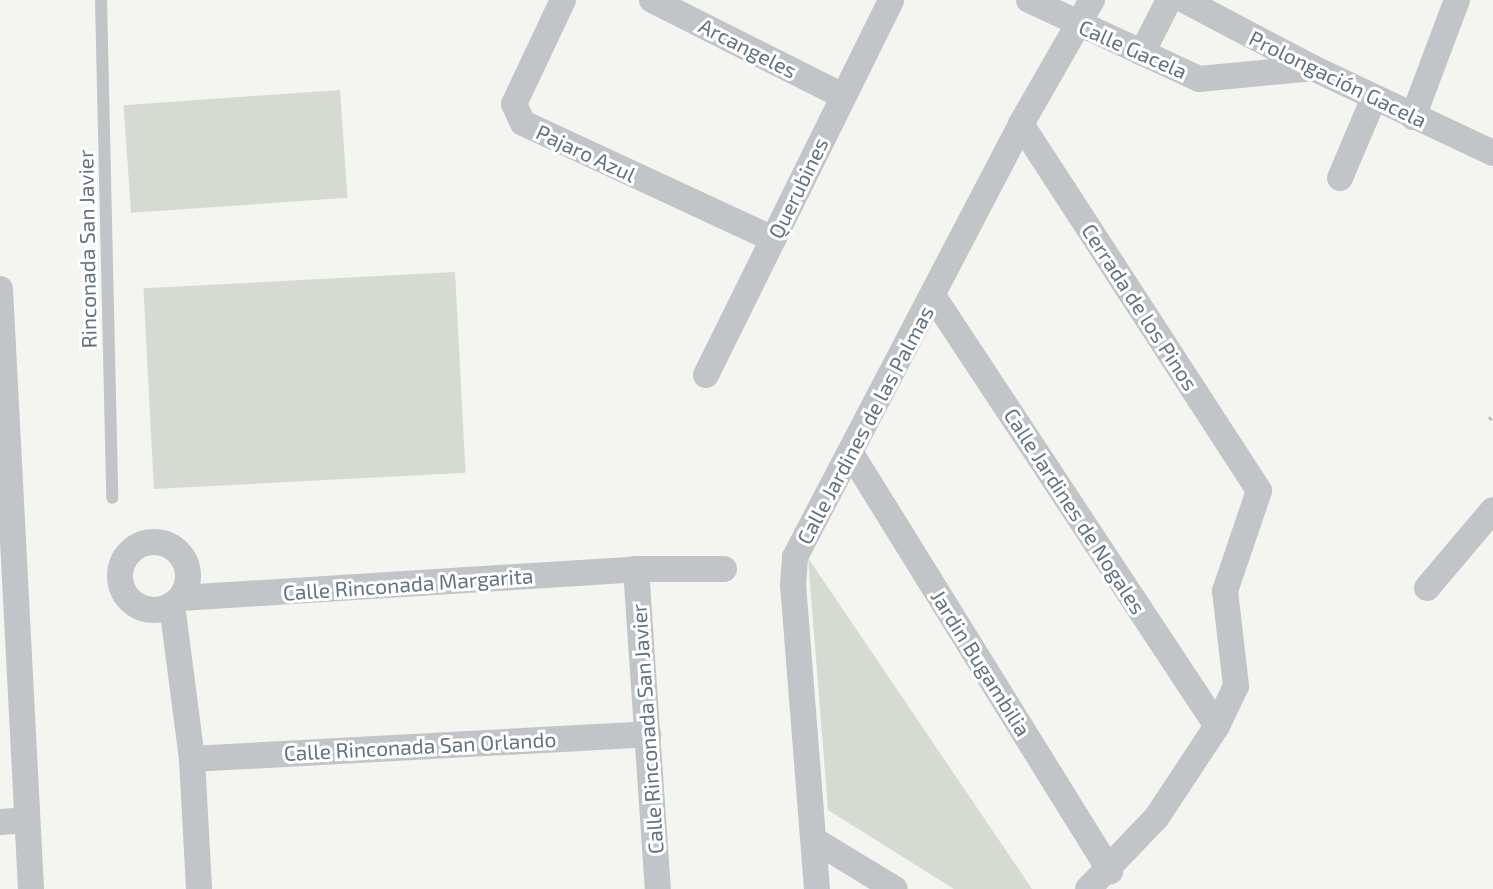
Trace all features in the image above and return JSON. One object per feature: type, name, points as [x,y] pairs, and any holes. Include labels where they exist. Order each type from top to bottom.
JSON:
[{"type":"street","name":"Pajaro Azul","points":[[563,0],[514,104],[523,123],[773,239]]},
{"type":"street","name":"Arcangeles","points":[[652,0],[843,96]]},
{"type":"street","name":"Querubines","points":[[706,375],[891,0]]},
{"type":"street","name":"Calle Gacela","points":[[1029,0],[1078,25],[1198,79],[1313,68]]},
{"type":"street","name":"Calle Jardines de las Palmas","points":[[817,889],[816,841],[793,586],[795,557],[852,455],[1021,124],[1092,0]]},
{"type":"street","points":[[1142,54],[1169,0]]},
{"type":"street","name":"Prolongación Gacela","points":[[1184,0],[1313,68],[1493,153]]},
{"type":"street","points":[[1413,117],[1457,0]]},
{"type":"street","points":[[1340,178],[1374,98]]},
{"type":"street","name":"Cerrada de los Pinos","points":[[1021,124],[1259,491],[1225,591],[1236,686],[1216,726]]},
{"type":"street","points":[[0,289],[9,659],[26,820],[30,889]]},
{"type":"street","name":"Calle Jardines de Nogales","points":[[933,296],[1216,726]]},
{"type":"street","name":"Jardin Bugambilia","points":[[852,455],[1110,871]]},
{"type":"street","points":[[1427,588],[1493,510]]},
{"type":"street","name":"Calle Rinconada Margarita","points":[[192,759],[176,601],[636,570],[724,569]]},
{"type":"street","name":"Calle Rinconada San Javier","points":[[636,570],[658,889]]},
{"type":"street","points":[[1088,889],[1110,871],[1156,818],[1216,726]]},
{"type":"street","name":"Calle Rinconada San Orlando","points":[[192,759],[648,734]]},
{"type":"street","points":[[192,759],[199,889]]},
{"type":"street","points":[[0,822],[26,820]]},
{"type":"street","points":[[816,841],[895,889]]},
{"type":"lane","name":"Rinconada San Javier","points":[[101,0],[112,498]]},
{"type":"path","points":[[1489,420],[1493,416]]},
{"type":"shaded area","points":[[340,90],[348,198],[131,213],[124,105]]},
{"type":"shaded area","points":[[455,272],[466,473],[154,489],[143,288]]},
{"type":"shaded area","points":[[808,558],[1032,889],[954,889],[828,810]]}]
